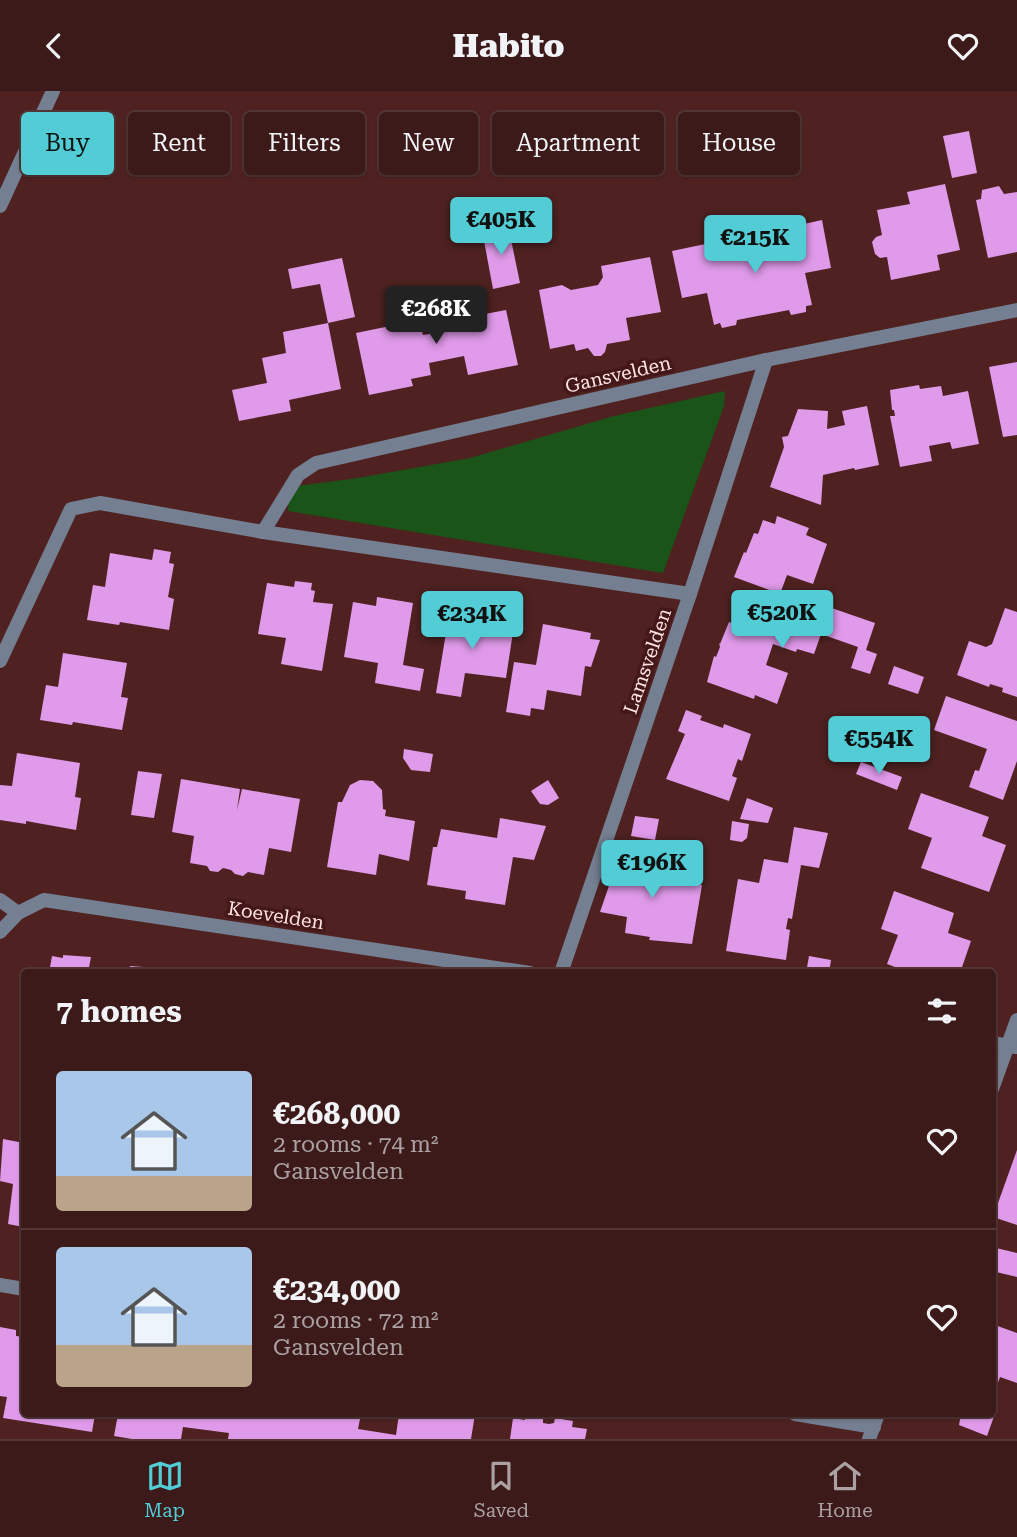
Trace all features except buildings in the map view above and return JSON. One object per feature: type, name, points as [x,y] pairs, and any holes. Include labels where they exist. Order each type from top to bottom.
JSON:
[{"type":"street","points":[[0,206],[53,91]]},
{"type":"street","name":"Gansvelden","points":[[263,532],[298,475],[316,463],[766,360],[1017,310]]},
{"type":"street","name":"Lamsvelden","points":[[562,969],[690,594],[766,360]]},
{"type":"street","points":[[0,661],[71,509],[100,503],[263,532],[690,594]]},
{"type":"street","points":[[0,900],[18,913]]},
{"type":"street","name":"Koevelden","points":[[0,932],[18,913],[44,900],[503,969]]},
{"type":"street","points":[[996,1080],[1012,1046],[1017,1020]]},
{"type":"street","points":[[0,1285],[21,1288]]},
{"type":"street","points":[[812,1417],[874,1427]]},
{"type":"green space","points":[[725,391],[724,406],[663,573],[288,511],[289,487],[470,458],[614,416]]}]
